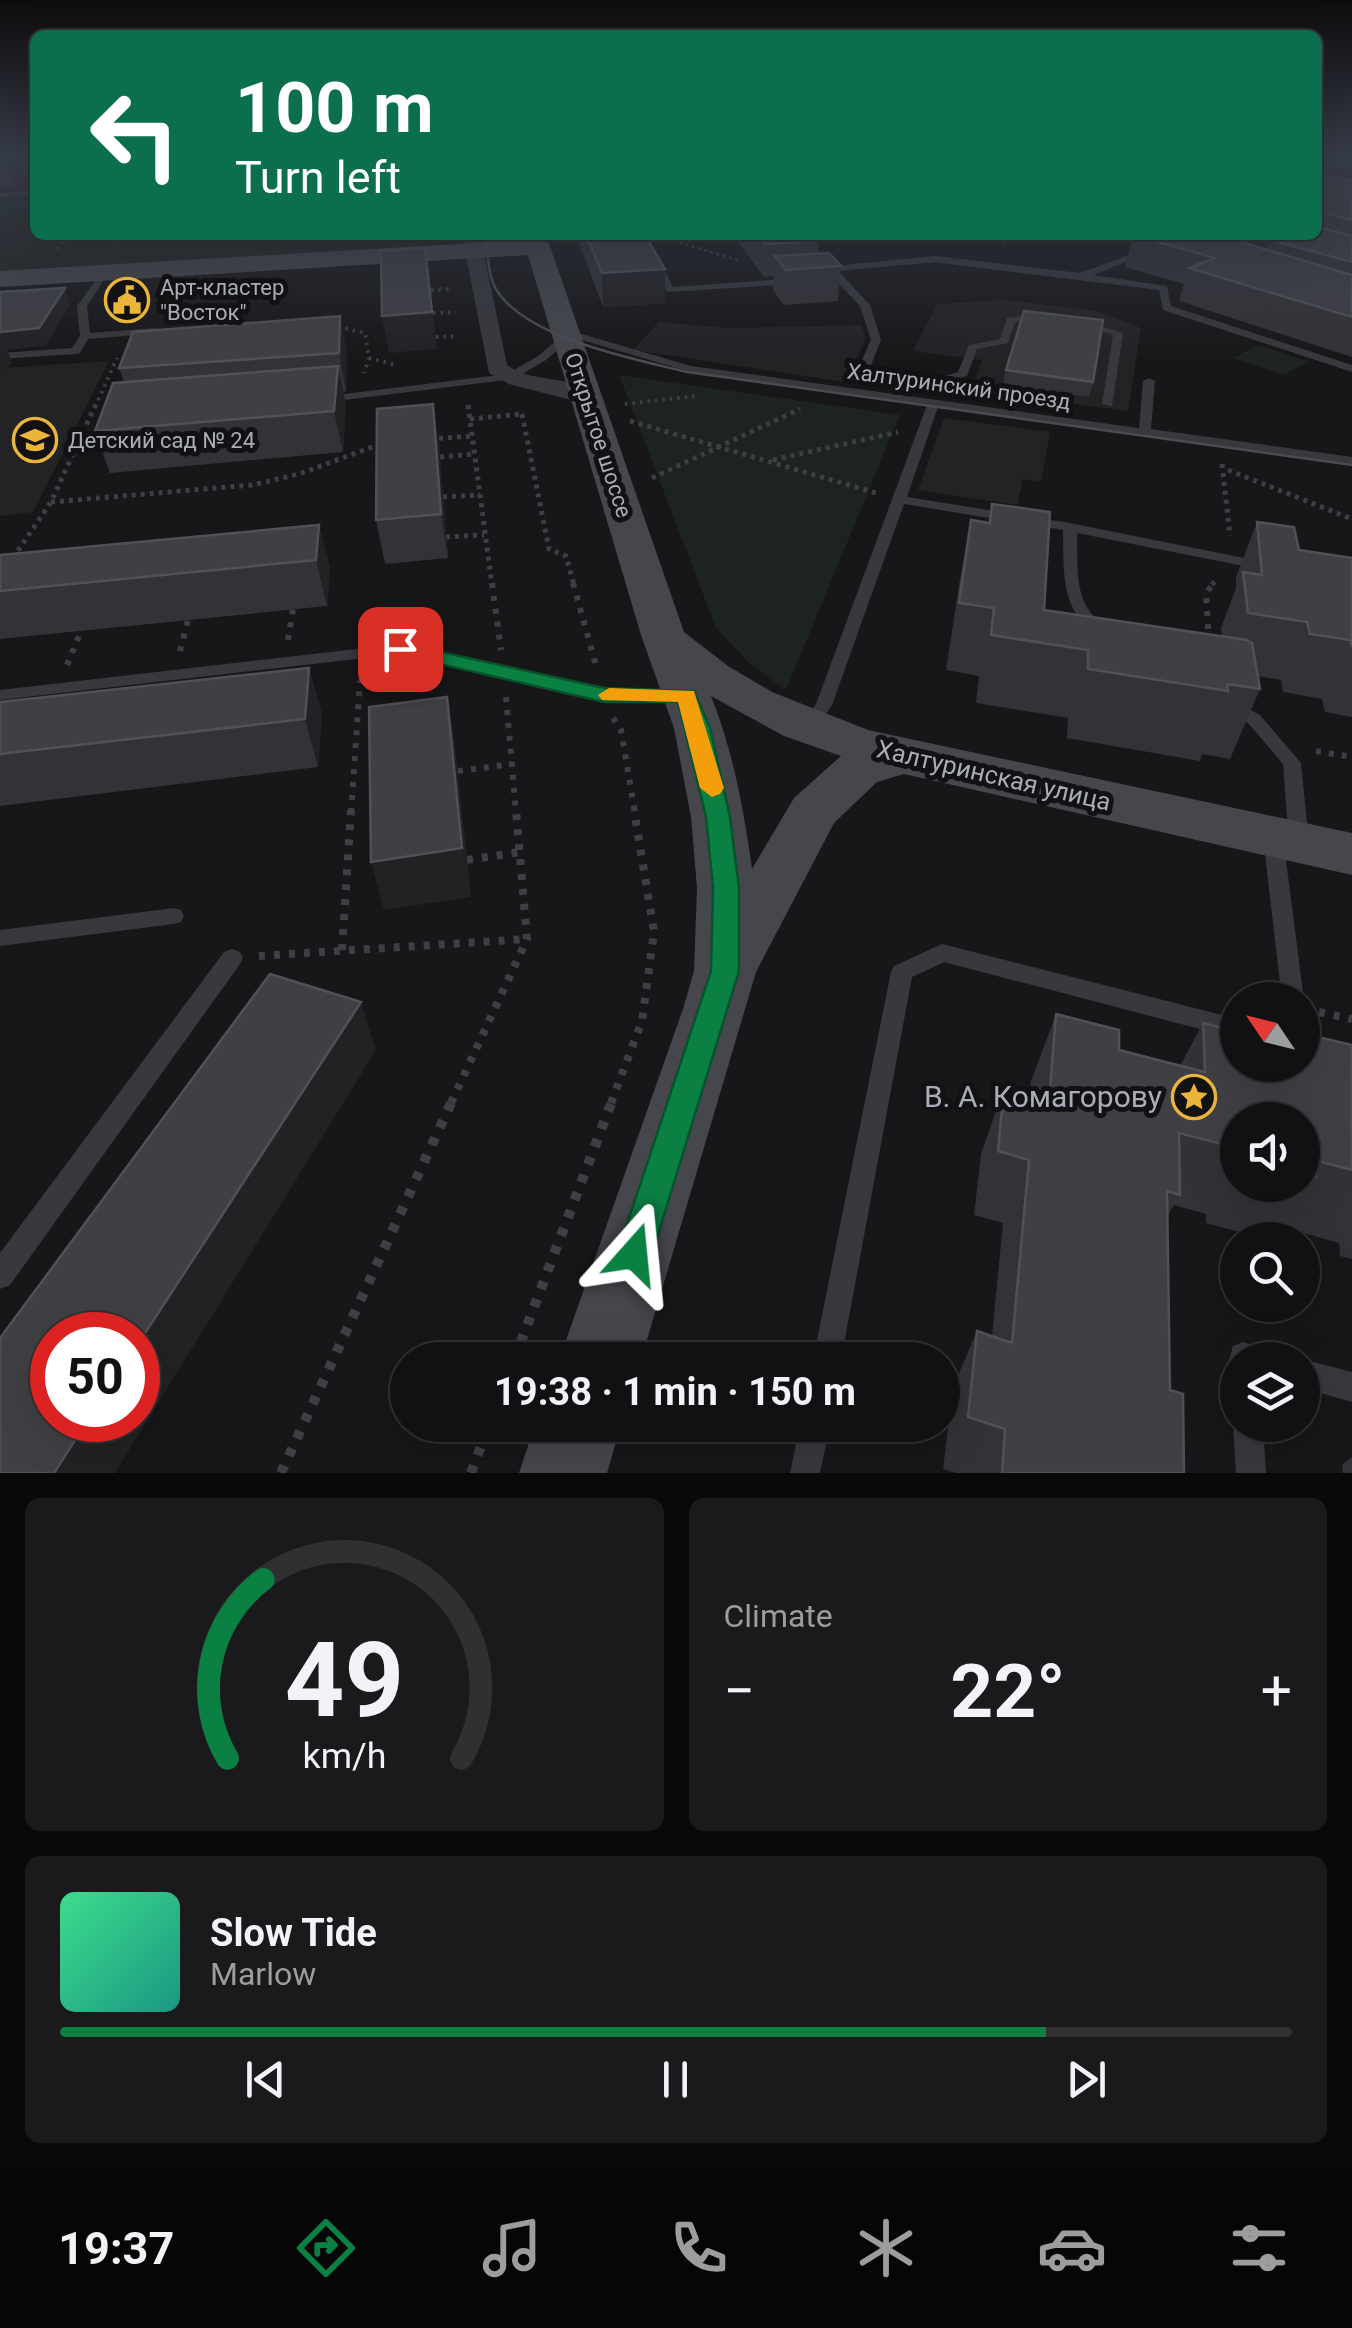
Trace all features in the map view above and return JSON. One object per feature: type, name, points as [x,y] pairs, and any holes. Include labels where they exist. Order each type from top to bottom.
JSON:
[{"type":"main road","points":[[0,280],[535,241]]},
{"type":"main road","name":"Открытое шоссе","points":[[535,241],[705,756],[718,817],[726,888],[725,971]]},
{"type":"main road","name":"Халтуринская улица","points":[[663,635],[694,666],[730,692],[802,728],[904,757],[1352,854]]},
{"type":"main road","points":[[705,756],[722,741],[740,734],[802,728]]},
{"type":"main road","points":[[606,1342],[725,971],[813,812],[859,769],[904,757]]},
{"type":"main road","points":[[563,1473],[573,1442]]},
{"type":"street","points":[[464,246],[498,368],[510,377],[562,386],[586,396]]},
{"type":"lane","points":[[645,240],[670,290],[837,279]]},
{"type":"lane","points":[[803,240],[865,305],[876,340],[854,391]]},
{"type":"lane","points":[[1081,276],[1157,248],[1129,240]]},
{"type":"lane","points":[[827,269],[935,259],[1164,288],[1166,308],[1352,369]]},
{"type":"lane","points":[[0,356],[76,351],[86,336],[82,306],[104,272]]},
{"type":"lane","points":[[862,372],[936,382],[964,374],[973,347],[1004,341],[1011,320],[1053,318]]},
{"type":"lane","points":[[1071,320],[1118,332],[1108,404]]},
{"type":"lane","points":[[86,336],[178,330]]},
{"type":"lane","points":[[299,402],[388,395],[414,387],[510,377],[566,334]]},
{"type":"lane","name":"Халтуринский проезд","points":[[566,334],[690,370],[854,391],[930,413],[1145,433],[1352,462]]},
{"type":"lane","points":[[1145,433],[1149,381]]},
{"type":"lane","points":[[802,728],[824,706],[930,413],[1221,459],[1352,471]]},
{"type":"lane","points":[[896,499],[1070,527],[1286,572]]},
{"type":"lane","points":[[1070,527],[1072,598],[1091,624],[1123,639]]},
{"type":"lane","points":[[0,695],[400,649],[604,695],[687,696]]},
{"type":"lane","points":[[1214,693],[1254,719],[1292,763],[1286,840],[1292,982]]},
{"type":"lane","points":[[0,938],[174,916]]},
{"type":"lane","points":[[830,1342],[902,972],[942,954],[1220,1024]]},
{"type":"lane","points":[[0,1275],[232,958]]},
{"type":"lane","points":[[1320,1377],[1352,1386]]},
{"type":"lane","points":[[805,1473],[811,1442]]},
{"type":"lane","points":[[1249,1442],[1251,1473]]},
{"type":"path","points":[[669,240],[746,262],[818,258]]},
{"type":"path","points":[[281,1473],[527,938],[504,672],[453,289],[464,246]]},
{"type":"path","points":[[430,290],[453,289]]},
{"type":"path","points":[[433,313],[456,312]]},
{"type":"path","points":[[327,325],[365,333],[368,358]]},
{"type":"path","points":[[436,337],[458,336]]},
{"type":"path","points":[[12,559],[52,502],[118,358],[76,351]]},
{"type":"path","points":[[624,404],[714,394]]},
{"type":"path","points":[[652,478],[717,444],[802,408]]},
{"type":"path","points":[[470,419],[540,412]]},
{"type":"path","points":[[772,460],[930,413]]},
{"type":"path","points":[[521,1342],[642,1021],[654,932],[621,730],[607,708],[566,556],[548,549],[522,414]]},
{"type":"path","points":[[630,421],[896,499]]},
{"type":"path","points":[[420,440],[472,436]]},
{"type":"path","points":[[52,502],[252,485],[299,474],[384,442]]},
{"type":"path","points":[[440,457],[474,454]]},
{"type":"path","points":[[1221,459],[1242,479],[1352,519]]},
{"type":"path","points":[[1221,459],[1232,559]]},
{"type":"path","points":[[443,497],[480,496]]},
{"type":"path","points":[[446,537],[484,535]]},
{"type":"path","points":[[1206,593],[1214,693]]},
{"type":"path","points":[[342,950],[360,682],[400,649]]},
{"type":"path","points":[[458,771],[512,764]]},
{"type":"path","points":[[467,860],[520,852]]},
{"type":"path","points":[[232,958],[527,938]]},
{"type":"path","points":[[1320,1012],[1352,1019]]},
{"type":"path","points":[[471,1473],[483,1442]]},
{"type":"shaded area","points":[[0,225],[30,225],[30,240],[438,240],[438,245],[0,273]]},
{"type":"shaded area","points":[[1005,300],[1097,311],[1141,328],[1128,411],[971,390],[982,360],[913,351],[937,304]]},
{"type":"shaded area","points":[[659,322],[728,328],[861,325],[866,339],[844,382],[633,350]]},
{"type":"shaded area","points":[[1259,345],[1309,362],[1283,375],[1232,358]]},
{"type":"shaded area","name":"Детский сад № 24","points":[[109,361],[33,512],[0,516],[0,368]]},
{"type":"shaded area","points":[[619,375],[900,415],[786,690],[749,663],[716,628]]},
{"type":"shaded area","points":[[944,418],[1050,432],[1041,482],[1023,479],[1017,505],[918,490]]},
{"type":"building","points":[[1322,228],[1352,236],[1352,262],[1270,240],[1322,240]]},
{"type":"building","points":[[588,240],[648,240],[665,269],[602,273]]},
{"type":"building","points":[[762,240],[818,241],[765,244]]},
{"type":"building","points":[[1151,240],[1242,240],[1352,275],[1352,317],[1189,268],[1215,258]]},
{"type":"building","points":[[425,248],[432,312],[382,316],[381,251]]},
{"type":"building","points":[[829,253],[841,266],[786,270],[775,256]]},
{"type":"building","points":[[65,288],[39,328],[0,332],[0,292]]},
{"type":"building","points":[[1024,311],[1103,320],[1093,382],[1006,370]]},
{"type":"building","points":[[340,316],[339,353],[119,368],[133,332]]},
{"type":"building","points":[[338,366],[334,411],[95,431],[113,383]]},
{"type":"building","points":[[433,404],[441,514],[376,520],[377,409]]},
{"type":"building","points":[[992,504],[1050,512],[1044,610],[1247,640],[1252,643],[1260,689],[1227,684],[1228,691],[1088,669],[1088,650],[991,635],[994,608],[959,603],[971,520],[990,523]]},
{"type":"building","points":[[1257,522],[1294,527],[1299,550],[1352,558],[1352,647],[1350,640],[1310,634],[1307,622],[1248,613],[1243,572],[1262,575]]},
{"type":"building","points":[[319,525],[316,560],[0,591],[0,555]]},
{"type":"building","points":[[309,668],[305,719],[0,754],[0,702]]},
{"type":"building","points":[[447,697],[462,848],[371,862],[369,707]]},
{"type":"building","points":[[270,974],[361,1002],[159,1312],[30,1312],[30,1442],[74,1442],[54,1473],[0,1473],[0,1338]]},
{"type":"building","points":[[1056,1014],[1119,1030],[1119,1050],[1205,1072],[1203,1023],[1220,1027],[1220,1082],[1320,1082],[1320,1037],[1352,1045],[1352,1170],[1320,1162],[1320,1102],[1220,1102],[1220,1143],[1179,1133],[1180,1195],[1167,1191],[1170,1390],[1183,1394],[1184,1473],[1002,1473],[1005,1429],[968,1417],[977,1331],[1012,1343],[1029,1160],[998,1151],[1004,1088],[1049,1100]]},
{"type":"tram line","points":[[486,240],[493,283],[510,306],[555,333],[639,360],[687,372],[1352,465]]},
{"type":"slow traffic","points":[[609,695],[687,696],[712,788]]},
{"type":"place","name":"Арт-кластер \"Восток\"","points":[[127,300]]},
{"type":"place","name":"Детский сад № 24","points":[[35,440]]},
{"type":"place","name":"В. А. Комагорову","points":[[1194,1097]]},
{"type":"route","points":[[400,649],[604,695],[687,696],[718,817],[726,888],[725,971],[634,1254]]}]
